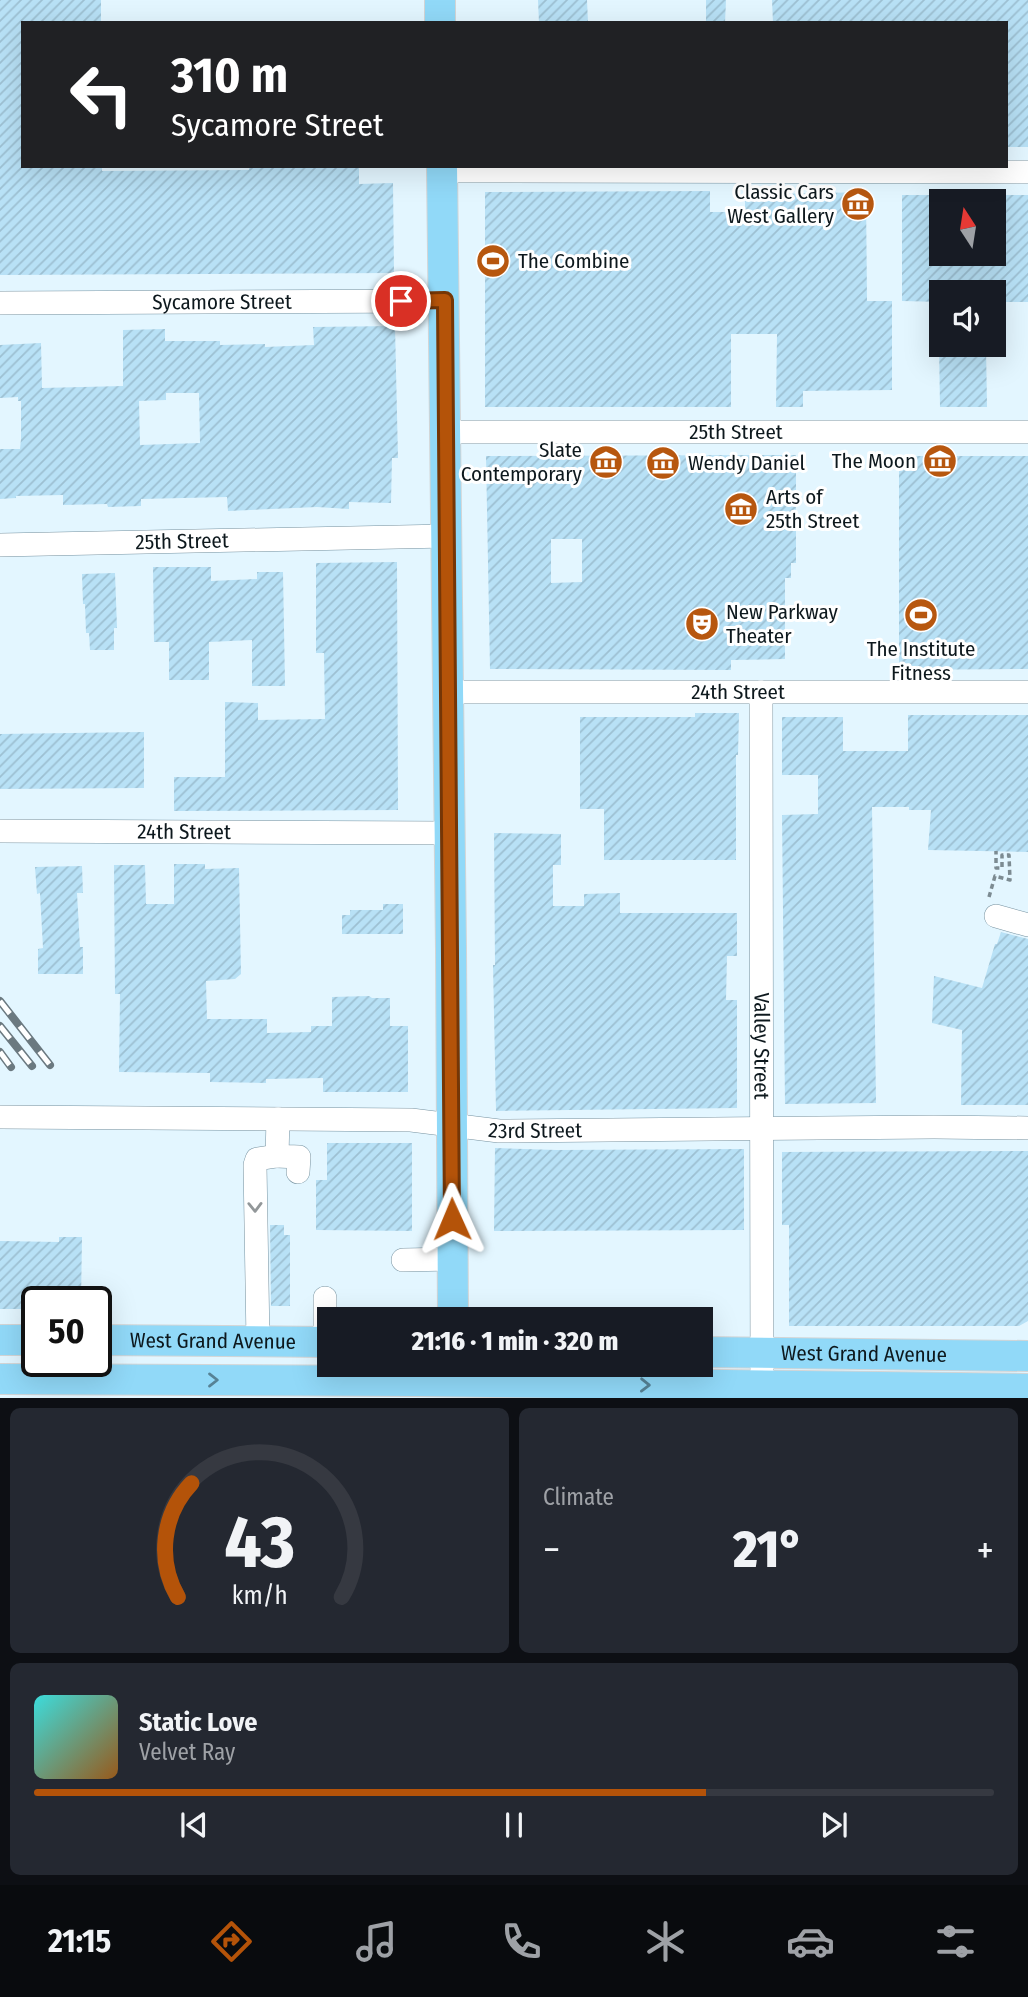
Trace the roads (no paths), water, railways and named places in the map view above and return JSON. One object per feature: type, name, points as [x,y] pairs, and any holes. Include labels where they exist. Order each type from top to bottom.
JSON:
[{"type":"main road","points":[[440,0],[440,21]]},
{"type":"main road","points":[[442,168],[453,1307]]},
{"type":"main road","points":[[0,1340],[21,1340]]},
{"type":"main road","name":"West Grand Avenue","points":[[112,1340],[317,1342]]},
{"type":"main road","name":"West Grand Avenue","points":[[713,1352],[1028,1356]]},
{"type":"main road","name":"West Grand Avenue","points":[[0,1379],[454,1382],[762,1392],[1028,1389]]},
{"type":"street","points":[[442,168],[1028,172]]},
{"type":"street","name":"Sycamore Street","points":[[0,303],[445,300]]},
{"type":"street","name":"25th Street","points":[[446,432],[1028,432]]},
{"type":"street","name":"25th Street","points":[[0,545],[447,536]]},
{"type":"street","name":"24th Street","points":[[449,692],[1028,692]]},
{"type":"street","name":"Valley Street","points":[[761,692],[762,1392]]},
{"type":"street","name":"24th Street","points":[[0,831],[450,833]]},
{"type":"street","points":[[992,908],[1028,926]]},
{"type":"street","name":"23rd Street","points":[[0,1116],[411,1120],[499,1131],[1028,1128]]},
{"type":"street","points":[[277,1156],[278,1119]]},
{"type":"street","points":[[258,1341],[254,1165],[257,1159],[299,1157],[298,1171]]},
{"type":"street","points":[[404,1260],[452,1259]]},
{"type":"street","points":[[325,1298],[325,1307]]},
{"type":"railway","points":[[0,1001],[50,1065]]},
{"type":"railway","points":[[0,1026],[32,1066]]},
{"type":"railway","points":[[0,1052],[11,1067]]},
{"type":"place","name":"Classic Cars West Gallery","points":[[858,204]]},
{"type":"place","name":"The Combine","points":[[493,261]]},
{"type":"place","name":"The Moon","points":[[940,461]]},
{"type":"place","name":"Slate Contemporary","points":[[606,462]]},
{"type":"place","name":"Wendy Daniel","points":[[663,463]]},
{"type":"place","name":"Arts of 25th Street","points":[[741,509]]},
{"type":"place","name":"The Institute Fitness","points":[[921,615]]},
{"type":"place","name":"New Parkway Theater","points":[[702,624]]}]
